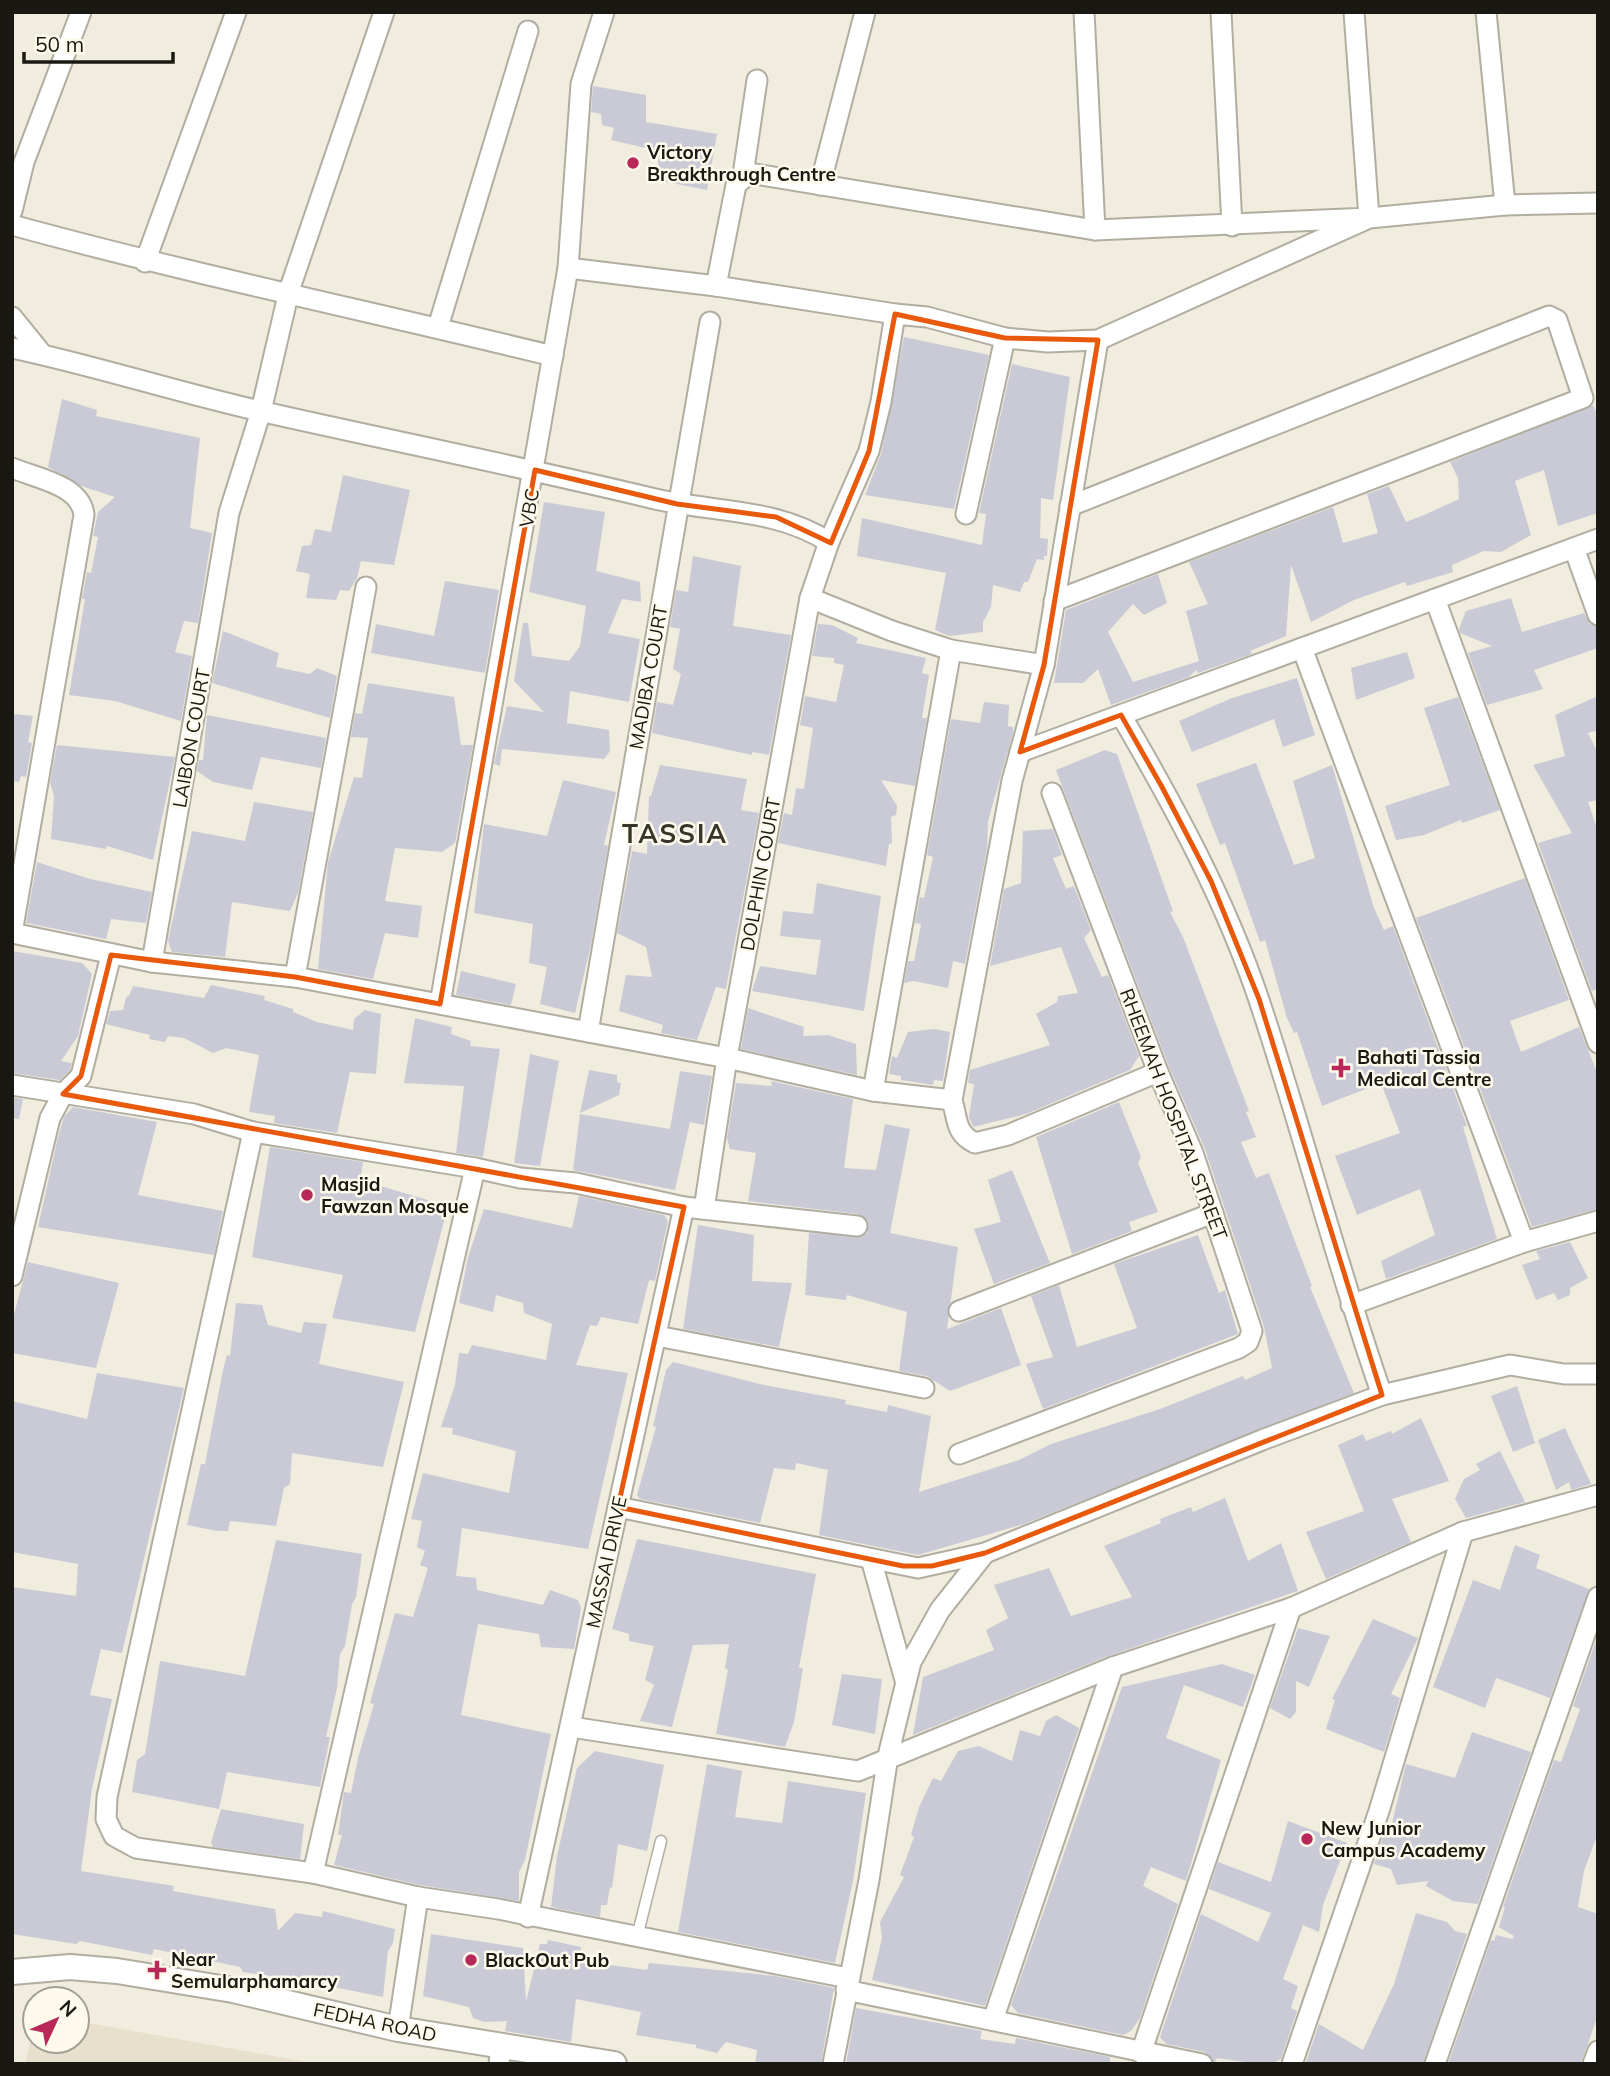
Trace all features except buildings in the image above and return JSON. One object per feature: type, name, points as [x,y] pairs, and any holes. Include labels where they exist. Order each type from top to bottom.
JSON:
[{"type":"street","points":[[12,211],[24,162],[81,12]]},
{"type":"street","points":[[145,261],[236,12]]},
{"type":"street","name":"LAIBON COURT","points":[[152,962],[229,513],[261,411],[289,292],[384,12]]},
{"type":"street","name":"VBC","points":[[440,1004],[569,268],[582,84],[604,12]]},
{"type":"street","points":[[820,185],[865,12]]},
{"type":"street","points":[[1084,12],[1095,230]]},
{"type":"street","points":[[1221,12],[1232,226]]},
{"type":"street","points":[[1354,12],[1369,218]]},
{"type":"street","points":[[1486,12],[1505,205]]},
{"type":"street","points":[[438,327],[528,31]]},
{"type":"street","points":[[716,286],[736,185],[743,175],[757,80]]},
{"type":"street","points":[[743,175],[749,173],[1095,230],[1232,226],[1369,218],[1505,205],[1598,202]]},
{"type":"street","points":[[569,268],[716,286],[927,317],[1005,338],[1048,342],[1098,340],[1369,218]]},
{"type":"street","points":[[12,225],[145,261],[289,292],[553,356]]},
{"type":"street","name":"DOLPHIN COURT","points":[[705,1209],[727,1058],[810,598],[829,542],[869,450],[881,402],[895,314]]},
{"type":"street","points":[[1054,601],[1583,398],[1557,320],[1549,316],[1070,506]]},
{"type":"street","points":[[12,317],[42,354]]},
{"type":"street","name":"MADIBA COURT","points":[[588,1032],[710,322]]},
{"type":"street","points":[[966,514],[1005,338]]},
{"type":"street","points":[[1098,340],[1044,665],[1020,752],[952,1100],[958,1129],[963,1137],[975,1143],[1008,1135],[1158,1072]]},
{"type":"street","points":[[12,348],[261,411],[535,470],[677,505],[776,517],[804,526],[829,542]]},
{"type":"street","points":[[12,468],[71,492],[83,504],[12,933],[152,962],[295,977],[727,1058],[873,1091],[952,1100]]},
{"type":"street","points":[[1020,752],[1598,539]]},
{"type":"street","points":[[1574,548],[1598,615]]},
{"type":"street","points":[[295,977],[366,587]]},
{"type":"street","points":[[810,598],[892,631],[951,650],[1044,665]]},
{"type":"street","points":[[1435,599],[1598,1043]]},
{"type":"street","points":[[1302,648],[1524,1242]]},
{"type":"street","points":[[873,1091],[951,650]]},
{"type":"street","points":[[1121,715],[1212,881],[1259,999],[1351,1305],[1382,1395]]},
{"type":"street","name":"RHEEMAH HOSPITAL STREET","points":[[959,1454],[1244,1346],[1250,1337],[1251,1326],[1193,1153],[1158,1072],[1052,793]]},
{"type":"street","points":[[12,1276],[50,1118],[63,1094],[81,1076],[111,955]]},
{"type":"street","points":[[12,1085],[194,1114],[253,1132],[475,1168],[520,1178],[576,1184],[684,1207],[857,1226]]},
{"type":"street","points":[[253,1132],[107,1797],[107,1819],[114,1836],[136,1848],[313,1873],[418,1897],[498,1909],[637,1938],[847,1984],[993,2020],[1202,2064]]},
{"type":"street","points":[[313,1873],[475,1168]]},
{"type":"street","name":"MASSAI DRIVE","points":[[528,1917],[684,1207]]},
{"type":"street","points":[[959,1311],[1213,1213]]},
{"type":"street","points":[[1351,1305],[1524,1242],[1598,1221]]},
{"type":"street","points":[[657,1336],[924,1388]]},
{"type":"street","points":[[618,1507],[918,1568],[985,1553],[1262,1440],[1382,1395],[1510,1365],[1564,1374],[1598,1374]]},
{"type":"street","points":[[571,1727],[858,1771],[888,1756],[1113,1667],[1292,1608],[1462,1532],[1598,1495]]},
{"type":"street","points":[[1292,2064],[1379,1811],[1462,1532]]},
{"type":"street","points":[[833,2064],[869,1881],[888,1756],[906,1681],[921,1640],[985,1553]]},
{"type":"street","points":[[871,1559],[906,1681]]},
{"type":"street","points":[[1435,2064],[1598,1597]]},
{"type":"street","points":[[1141,2053],[1292,1608]]},
{"type":"street","points":[[993,2020],[1113,1667]]},
{"type":"street","points":[[398,2029],[418,1897]]},
{"type":"street","name":"FEDHA ROAD","points":[[12,1972],[70,1967],[117,1971],[233,1990],[500,2055],[614,2064]]},
{"type":"street","points":[[1593,2064],[1598,2051]]},
{"type":"lane","points":[[637,1938],[661,1841]]},
{"type":"highlighted area","points":[[895,314],[1005,338],[1098,340],[1044,665],[1020,752],[1121,715],[1162,787],[1211,881],[1259,999],[1382,1395],[985,1553],[932,1566],[903,1566],[618,1507],[684,1207],[63,1094],[81,1076],[111,955],[295,977],[440,1004],[535,470],[677,504],[776,517],[831,543],[869,451]]},
{"type":"shaded area","points":[[91,2023],[318,2064],[25,2064],[27,2055],[91,2055]]},
{"type":"place","name":"Victory Breakthrough Centre","points":[[633,163]]},
{"type":"place","name":"Bahati Tassia Medical Centre","points":[[1341,1068]]},
{"type":"place","name":"Masjid Fawzan Mosque","points":[[307,1195]]},
{"type":"place","name":"New Junior Campus Academy","points":[[1307,1839]]},
{"type":"place","name":"BlackOut Pub","points":[[471,1960]]},
{"type":"place","name":"Near Semularphamarcy","points":[[157,1970]]},
{"type":"district","name":"TASSIA","points":[[675,834]]}]
